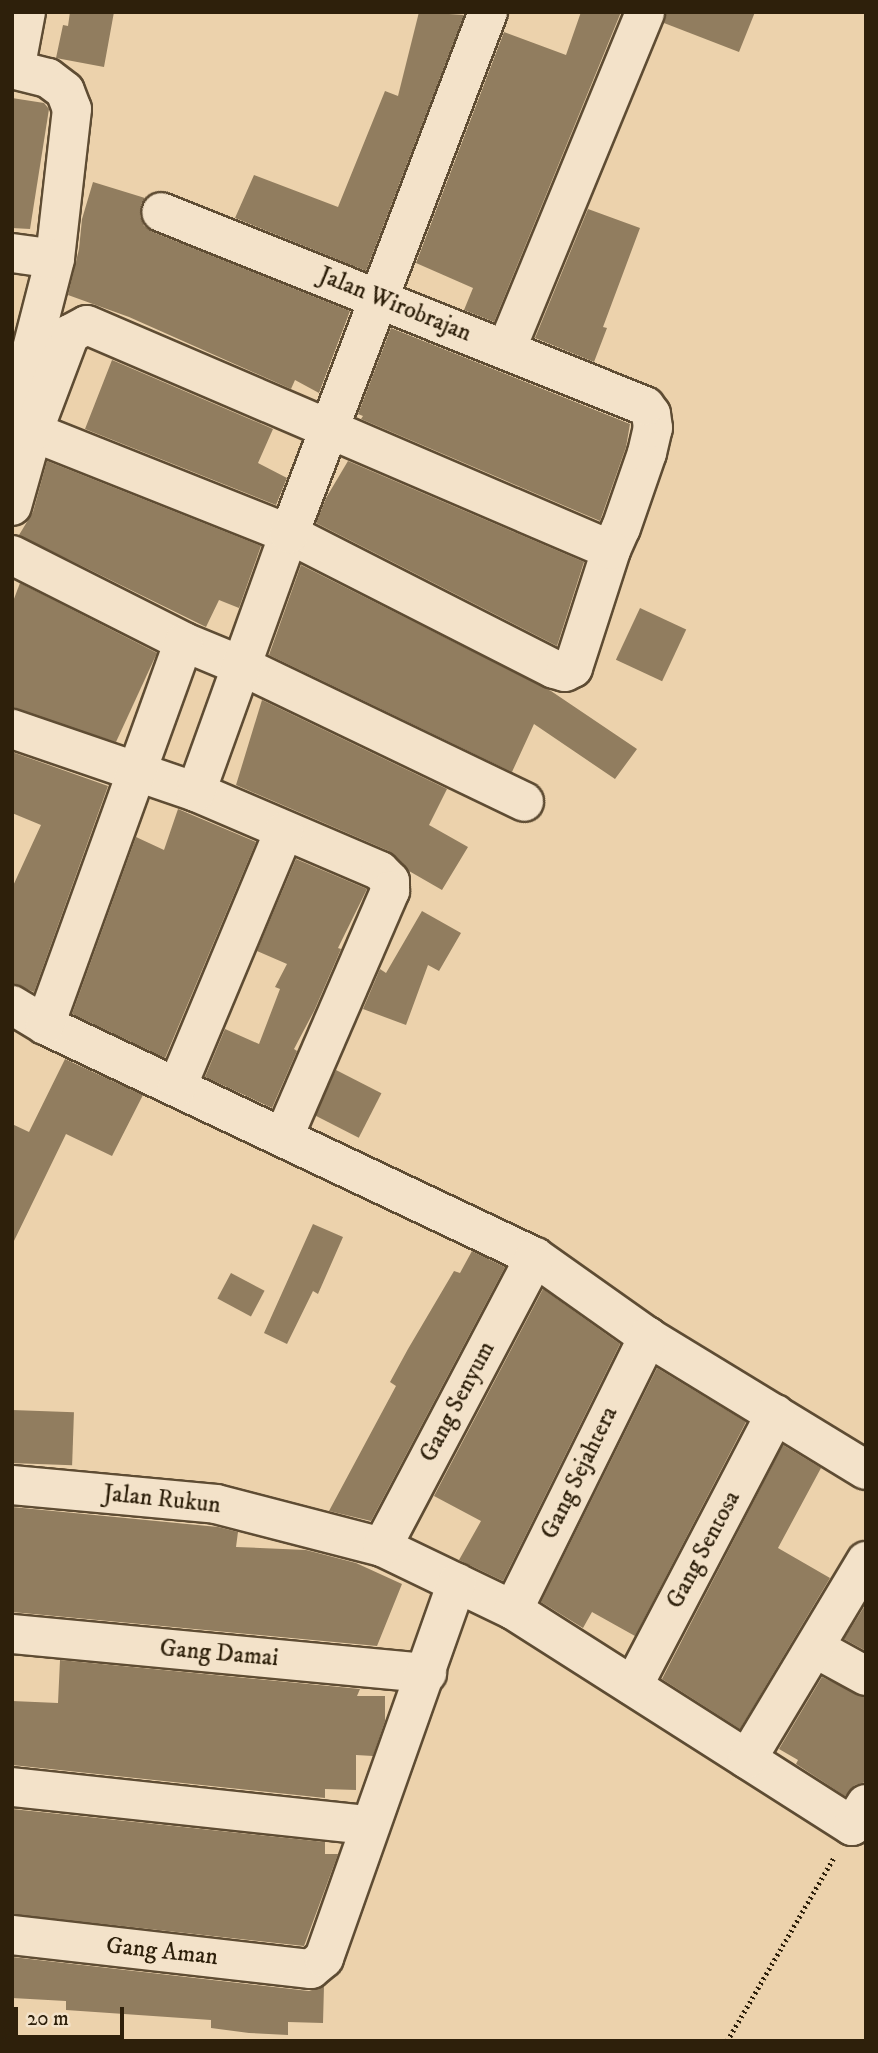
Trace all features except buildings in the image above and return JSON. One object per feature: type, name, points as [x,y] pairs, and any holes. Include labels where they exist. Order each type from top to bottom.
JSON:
[{"type":"street","points":[[12,506],[18,425],[55,259],[72,109],[65,91],[48,78],[14,69],[26,12]]},
{"type":"street","points":[[196,792],[289,534],[488,12]]},
{"type":"street","points":[[506,350],[645,12]]},
{"type":"street","name":"Jalan Wirobrajan","points":[[161,212],[645,406],[651,414],[653,428],[626,516],[611,550]]},
{"type":"street","points":[[12,253],[55,259]]},
{"type":"street","points":[[87,325],[611,550],[573,668],[565,672],[289,534],[18,425],[70,334],[87,325]]},
{"type":"street","points":[[12,555],[184,642],[242,666],[524,802]]},
{"type":"street","points":[[45,1025],[184,642]]},
{"type":"street","points":[[12,729],[196,792],[380,871],[390,881],[390,891],[284,1136]]},
{"type":"street","points":[[177,1087],[284,831]]},
{"type":"street","points":[[12,1005],[45,1025],[535,1257],[648,1337],[866,1470]]},
{"type":"street","name":"Gang Senyum","points":[[382,1547],[535,1257]]},
{"type":"street","name":"Gang Sejahtera","points":[[513,1610],[648,1337]]},
{"type":"street","name":"Gang Sentosa","points":[[633,1686],[775,1414]]},
{"type":"street","name":"Jalan Rukun","points":[[12,1485],[216,1504],[382,1547],[513,1610],[747,1759],[859,1815]]},
{"type":"street","points":[[747,1759],[866,1561]]},
{"type":"street","points":[[12,1787],[370,1825],[427,1673],[457,1583]]},
{"type":"street","name":"Gang Damai","points":[[12,1634],[427,1673]]},
{"type":"street","points":[[814,1648],[866,1676]]},
{"type":"street","name":"Gang Aman","points":[[12,1935],[311,1969],[324,1958],[370,1825]]},
{"type":"path","points":[[727,2041],[859,1815]]}]
